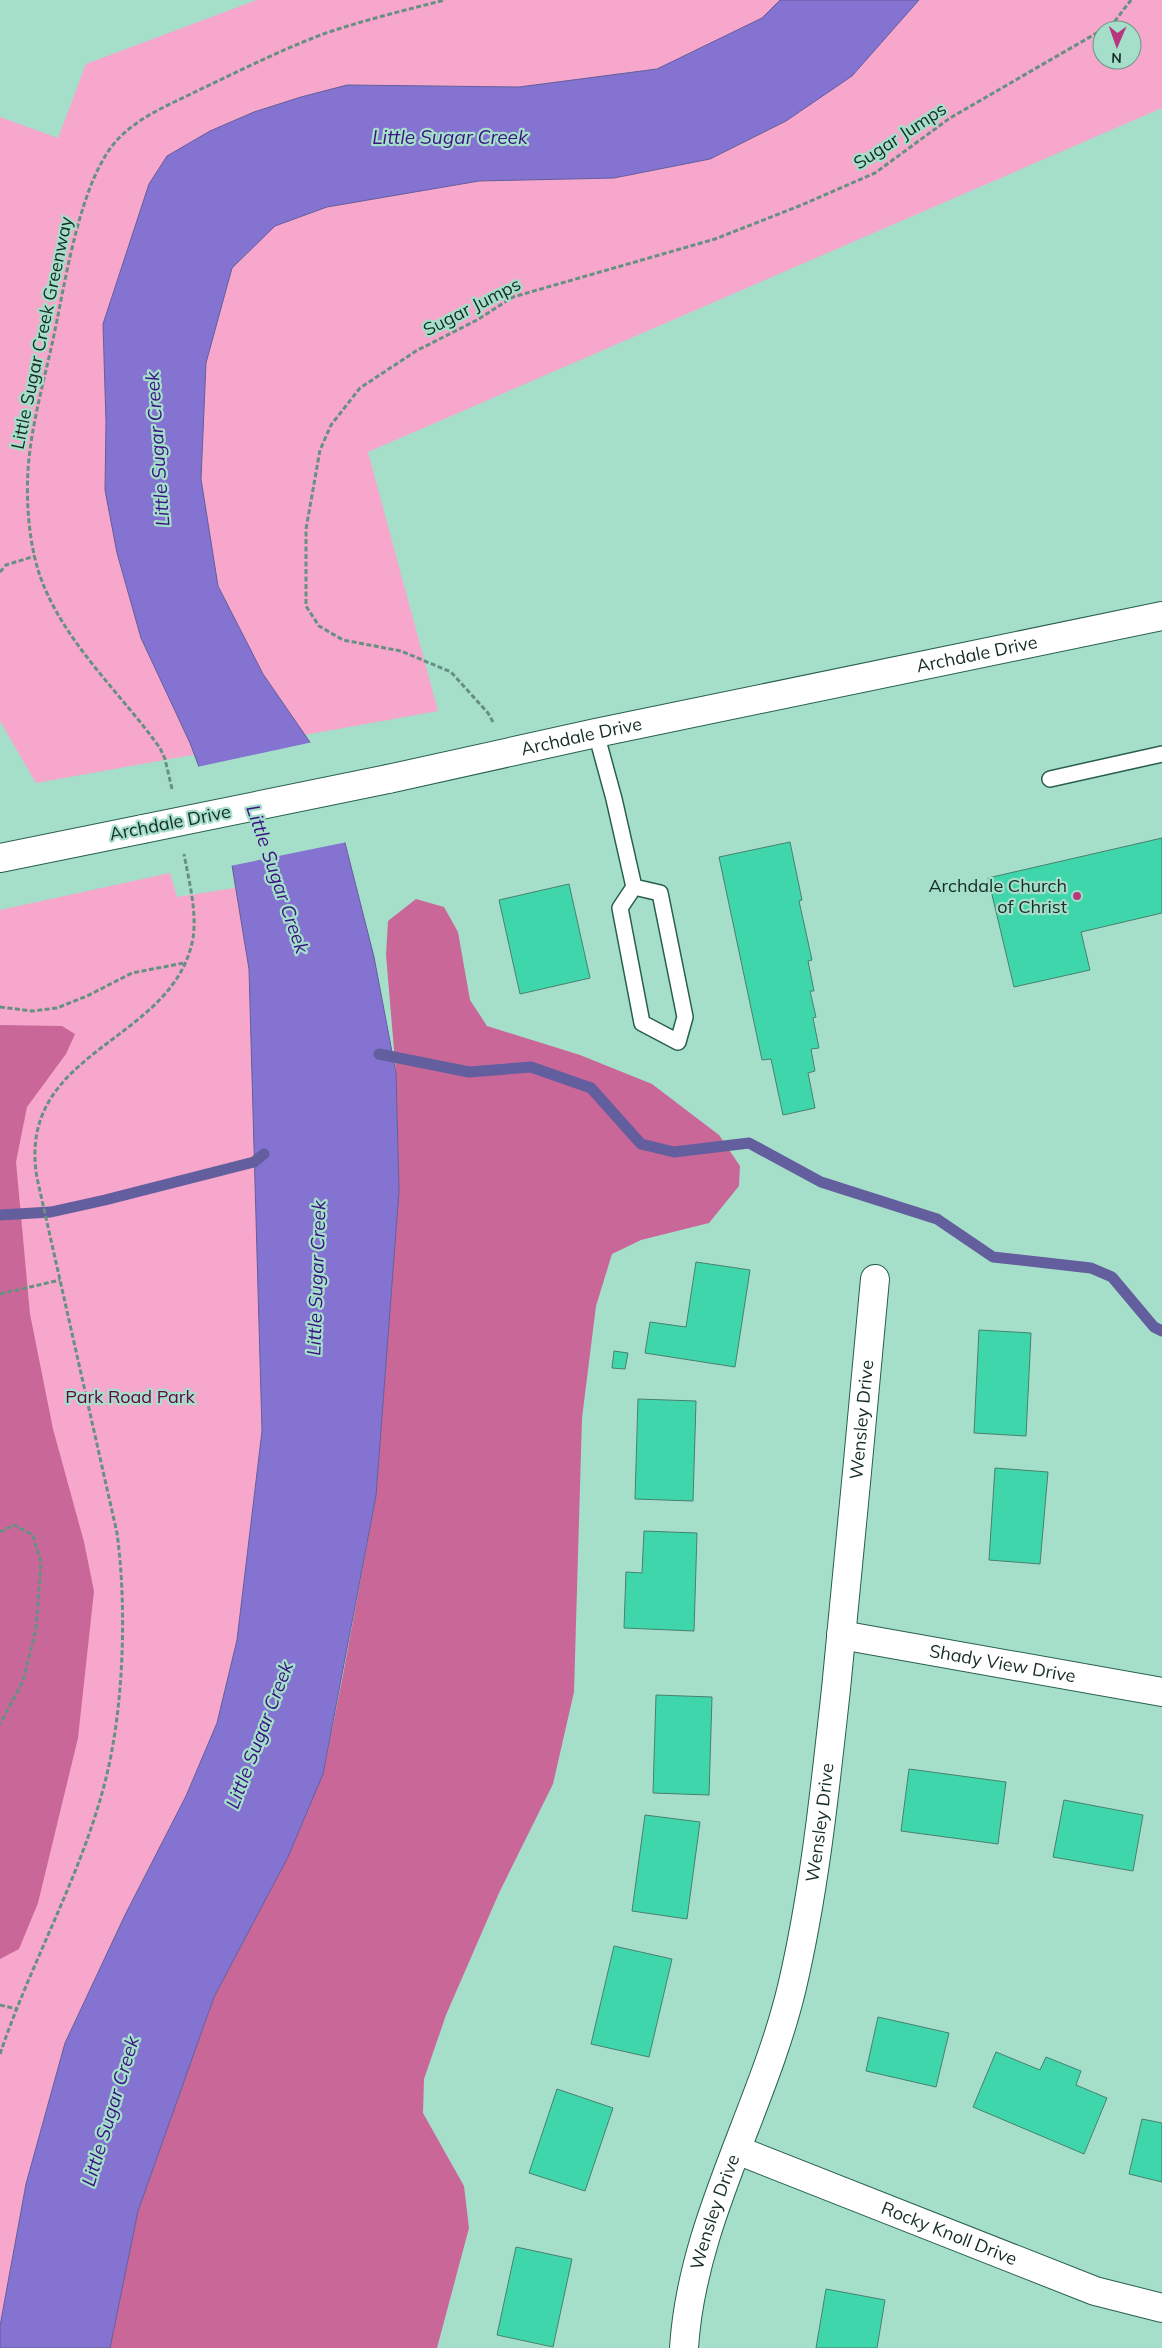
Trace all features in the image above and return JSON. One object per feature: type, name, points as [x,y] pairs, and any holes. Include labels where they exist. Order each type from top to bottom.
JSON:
[{"type":"street","name":"Archdale Drive","points":[[0,858],[388,779],[596,733],[1162,616]]},
{"type":"street","name":"Wensley Drive","points":[[684,2348],[686,2327],[701,2251],[713,2213],[738,2150],[777,2040],[792,1986],[813,1878],[841,1635],[875,1279]]},
{"type":"street","name":"Shady View Drive","points":[[841,1635],[1162,1692]]},
{"type":"street","name":"Rocky Knoll Drive","points":[[738,2150],[1095,2291],[1162,2308]]},
{"type":"lane","points":[[596,733],[614,799],[634,887],[620,908],[642,1023],[678,1042],[685,1017],[660,893],[634,887]]},
{"type":"lane","points":[[1050,779],[1162,754]]},
{"type":"path","name":"Little Sugar Creek Greenway","points":[[174,795],[165,759],[160,748],[77,644],[57,614],[42,582],[35,556],[29,510],[30,454],[73,248],[89,190],[100,164],[115,142],[140,122],[162,108],[268,58],[326,34],[444,0]]},
{"type":"path","name":"Sugar Jumps","points":[[1116,20],[1131,0]]},
{"type":"path","name":"Sugar Jumps","points":[[505,753],[488,713],[450,672],[401,651],[343,640],[319,626],[306,606],[306,529],[320,450],[331,425],[360,388],[416,351],[477,320],[513,297],[715,239],[875,173],[950,118],[1092,36]]},
{"type":"path","points":[[0,572],[6,566],[35,556]]},
{"type":"path","points":[[0,2054],[17,2008],[76,1868],[105,1782],[115,1729],[122,1647],[123,1584],[117,1533],[37,1178],[34,1153],[37,1131],[52,1097],[69,1074],[130,1026],[159,1000],[171,986],[184,963],[190,950],[194,927],[191,892],[183,850]]},
{"type":"path","points":[[0,1007],[32,1011],[57,1008],[87,996],[132,973],[184,963]]},
{"type":"path","points":[[0,1294],[60,1280]]},
{"type":"path","points":[[0,1532],[14,1525],[33,1535],[41,1563],[36,1629],[23,1681],[0,1724]]},
{"type":"path","points":[[0,2005],[17,2008]]},
{"type":"green space","points":[[257,0],[1162,0],[1162,108],[368,452],[438,711],[36,783],[0,721],[0,117],[58,138],[86,64]]},
{"type":"green space","name":"Park Road Park","points":[[170,873],[177,897],[247,886],[262,1431],[237,1640],[217,1723],[186,1796],[65,2043],[26,2184],[0,2326],[0,910]]},
{"type":"shaded area","points":[[416,899],[444,907],[458,932],[470,1000],[487,1026],[580,1055],[652,1084],[719,1135],[740,1166],[739,1186],[709,1223],[641,1240],[612,1254],[596,1306],[582,1418],[574,1692],[553,1784],[499,1893],[446,2015],[424,2079],[423,2113],[464,2186],[469,2228],[437,2348],[110,2348],[138,2211],[214,1997],[288,1857],[323,1774],[376,1496],[399,1190],[396,1073],[386,955],[388,921]]},
{"type":"shaded area","points":[[0,1025],[62,1026],[75,1034],[66,1054],[27,1107],[16,1162],[30,1314],[53,1429],[84,1542],[94,1591],[78,1738],[38,1903],[19,1949],[0,1959]]},
{"type":"water","name":"Little Sugar Creek","points":[[780,0],[919,0],[852,76],[786,121],[710,159],[614,178],[479,181],[327,207],[275,226],[232,268],[206,363],[201,479],[218,586],[263,674],[325,764],[374,957],[396,1073],[399,1191],[376,1496],[323,1774],[288,1857],[214,1997],[138,2211],[110,2348],[0,2348],[0,2326],[26,2184],[65,2043],[125,1915],[186,1796],[217,1723],[237,1640],[262,1431],[249,969],[229,847],[190,743],[141,638],[117,553],[105,490],[106,422],[103,324],[149,184],[167,156],[210,131],[254,112],[301,97],[347,85],[519,87],[657,69],[762,18]]},
{"type":"pier","points":[[313,742],[327,763],[347,842],[230,866],[227,848],[197,767]]},
{"type":"building","name":"Archdale Church of Christ","points":[[1162,838],[1162,913],[1081,932],[1090,970],[1014,987],[988,878]]},
{"type":"building","points":[[790,842],[802,900],[799,901],[812,960],[808,961],[814,991],[810,991],[816,1017],[813,1018],[819,1048],[811,1049],[815,1071],[808,1073],[815,1108],[783,1115],[771,1059],[762,1060],[719,857]]},
{"type":"building","points":[[569,884],[590,978],[520,994],[499,900]]},
{"type":"building","points":[[696,1262],[750,1270],[735,1367],[645,1353],[650,1322],[686,1327]]},
{"type":"building","points":[[979,1330],[1031,1333],[1026,1436],[974,1433]]},
{"type":"building","points":[[614,1351],[628,1353],[625,1369],[612,1368]]},
{"type":"building","points":[[638,1399],[696,1401],[693,1501],[635,1499]]},
{"type":"building","points":[[995,1468],[1048,1472],[1040,1564],[989,1560]]},
{"type":"building","points":[[644,1531],[697,1533],[694,1631],[624,1628],[626,1572],[642,1573]]},
{"type":"building","points":[[656,1695],[712,1697],[709,1795],[653,1793]]},
{"type":"building","points":[[909,1769],[1006,1782],[998,1844],[901,1831]]},
{"type":"building","points":[[1064,1800],[1143,1815],[1133,1871],[1053,1857]]},
{"type":"building","points":[[645,1815],[700,1822],[687,1919],[632,1911]]},
{"type":"building","points":[[614,1946],[672,1959],[649,2057],[591,2044]]},
{"type":"building","points":[[878,2017],[949,2033],[936,2087],[866,2071]]},
{"type":"building","points":[[996,2052],[1040,2070],[1046,2057],[1081,2071],[1076,2085],[1107,2098],[1084,2154],[973,2107]]},
{"type":"building","points":[[557,2089],[613,2108],[585,2191],[529,2173]]},
{"type":"building","points":[[1142,2119],[1162,2123],[1162,2182],[1129,2174]]},
{"type":"building","points":[[516,2247],[572,2259],[553,2347],[497,2335]]},
{"type":"building","points":[[826,2289],[885,2300],[877,2348],[816,2348]]},
{"type":"waterway","points":[[379,1054],[469,1072],[531,1067],[591,1088],[641,1144],[674,1152],[749,1143],[821,1182],[937,1219],[993,1257],[1091,1268],[1112,1277],[1154,1327],[1162,1331]]},
{"type":"waterway","points":[[0,1215],[51,1212],[105,1200],[254,1162],[264,1154]]},
{"type":"place","name":"Archdale Church of Christ","points":[[1077,896]]}]
